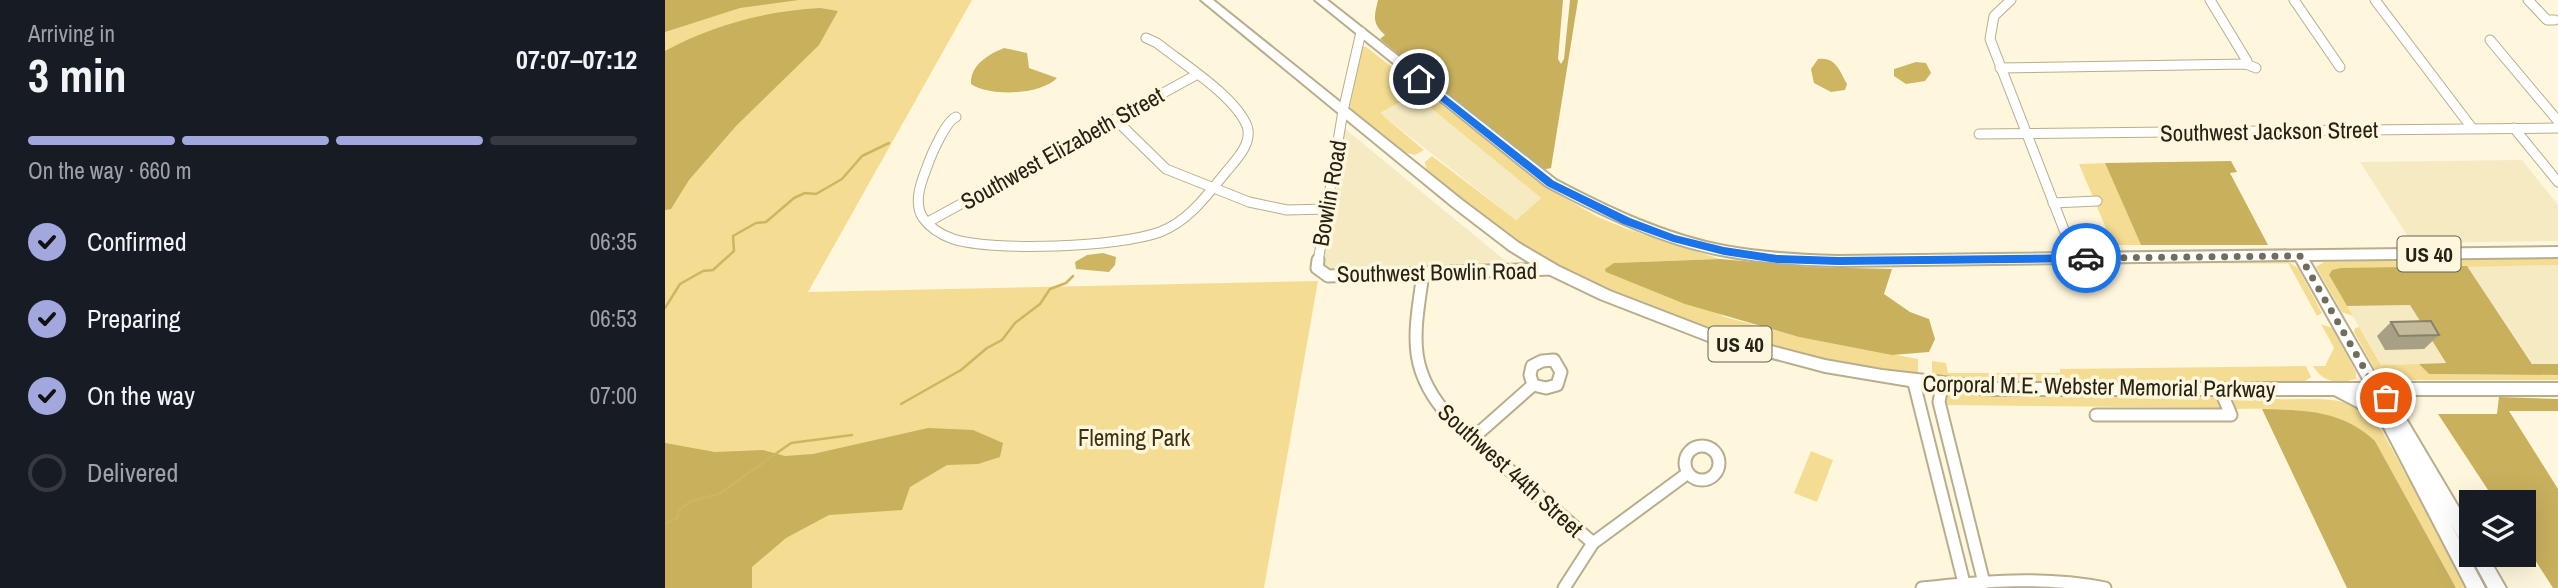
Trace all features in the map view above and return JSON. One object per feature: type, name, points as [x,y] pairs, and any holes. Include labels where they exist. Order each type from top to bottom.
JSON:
[{"type":"main road","name":"Corporal M.E. Webster Memorial Parkway","points":[[1206,0],[1470,214],[1552,269],[1621,300],[1770,353],[1864,376],[1942,386],[1996,389],[2558,389]]},
{"type":"main road","name":"US 40","points":[[1320,0],[1551,184],[1627,221],[1673,238],[1724,251],[1777,259],[1838,261],[2558,252]]},
{"type":"main road","points":[[2300,256],[2376,389],[2376,399],[2459,524]]},
{"type":"main road","points":[[2400,433],[2400,402],[2412,389]]},
{"type":"main road","points":[[2322,390],[2351,396],[2362,402],[2400,433],[2476,588]]},
{"type":"main road","points":[[2485,567],[2497,588]]},
{"type":"street","points":[[2011,0],[2000,7],[1990,23],[1990,39],[2075,258]]},
{"type":"street","points":[[2210,0],[2247,61],[2246,64]]},
{"type":"street","points":[[2294,0],[2340,67]]},
{"type":"street","points":[[2375,0],[2472,128]]},
{"type":"street","points":[[2528,0],[2547,20],[2555,20]]},
{"type":"street","name":"Bowlin Road","points":[[1322,274],[1316,263],[1360,32]]},
{"type":"street","points":[[956,117],[951,119],[923,170],[916,196],[923,217],[937,232],[966,243],[984,245],[1118,241],[1149,236],[1179,222],[1213,188],[1237,159],[1247,141],[1247,127],[1238,111],[1157,43],[1146,38]]},
{"type":"street","points":[[2490,40],[2558,121]]},
{"type":"street","points":[[2000,68],[2246,64],[2256,68]]},
{"type":"street","name":"Southwest Elizabeth Street","points":[[928,222],[1196,75]]},
{"type":"street","points":[[1115,119],[1166,169],[1249,202],[1287,210],[1326,209]]},
{"type":"street","points":[[2514,128],[2558,182]]},
{"type":"street","name":"Southwest Jackson Street","points":[[1979,134],[2558,128]]},
{"type":"street","points":[[2053,202],[2097,201]]},
{"type":"street","name":"Southwest Bowlin Road","points":[[1322,274],[1423,274],[1552,269]]},
{"type":"street","name":"Southwest 44th Street","points":[[1423,274],[1415,333],[1417,370],[1437,405],[1593,543]]},
{"type":"street","points":[[1914,383],[1964,583]]},
{"type":"street","points":[[1473,438],[1533,386]]},
{"type":"street","points":[[1942,386],[1939,402],[1984,583]]},
{"type":"street","points":[[2096,415],[2231,415],[2220,389]]},
{"type":"street","points":[[1565,588],[1593,543],[1688,473]]},
{"type":"street","points":[[1940,482],[1959,482]]},
{"type":"street","points":[[1922,588],[1964,583],[2068,582],[2105,588]]},
{"type":"shaded area","points":[[665,0],[799,0],[740,8],[665,32]]},
{"type":"shaded area","points":[[1378,0],[1563,0],[1558,59],[1561,64],[1564,59],[1570,0],[1578,0],[1551,168],[1542,170],[1380,39],[1385,35],[1375,19]]},
{"type":"shaded area","points":[[820,8],[838,11],[819,45],[736,126],[689,180],[671,209],[665,210],[665,51],[701,34],[740,21],[780,12]]},
{"type":"shaded area","points":[[1004,48],[1027,53],[1029,68],[1057,78],[1039,88],[1015,92],[990,91],[971,84],[977,66]]},
{"type":"shaded area","points":[[1818,59],[1833,62],[1847,84],[1845,90],[1831,92],[1814,83],[1811,69]]},
{"type":"shaded area","points":[[1916,62],[1926,63],[1931,73],[1925,81],[1906,84],[1894,76],[1894,69]]},
{"type":"shaded area","points":[[1414,93],[1541,198],[1516,220],[1380,113]]},
{"type":"shaded area","points":[[1344,128],[1513,267],[1336,272],[1325,269],[1321,261]]},
{"type":"shaded area","points":[[2522,160],[2558,205],[2558,241],[2412,243],[2360,162]]},
{"type":"shaded area","points":[[2231,161],[2237,172],[2230,173],[2268,245],[2141,245],[2105,163]]},
{"type":"shaded area","points":[[1103,253],[1116,257],[1115,265],[1109,272],[1076,269],[1075,262],[1087,255]]},
{"type":"shaded area","points":[[1720,259],[1811,267],[1892,269],[1884,294],[1910,312],[1929,319],[1935,339],[1929,352],[1892,355],[1799,337],[1685,304],[1606,272],[1605,269],[1614,263]]},
{"type":"shaded area","points":[[2558,265],[2558,364],[2533,364],[2467,266]]},
{"type":"shaded area","points":[[2467,266],[2532,364],[2558,364],[2558,375],[2429,374],[2419,364],[2446,363],[2410,305],[2347,306],[2329,275],[2332,270],[2341,268]]},
{"type":"shaded area","points":[[2410,305],[2446,364],[2381,365],[2347,306]]},
{"type":"shaded area","points":[[2499,397],[2558,399],[2558,411],[2509,411],[2558,489],[2558,588],[2553,588],[2536,562],[2536,490],[2488,490],[2438,414],[2497,414]]},
{"type":"shaded area","points":[[2262,409],[2322,414],[2349,423],[2375,441],[2456,588],[2347,588]]},
{"type":"shaded area","points":[[928,428],[973,430],[1003,443],[1000,457],[978,464],[947,465],[910,487],[902,510],[829,515],[786,538],[752,567],[752,588],[665,588],[665,443],[715,452],[763,450],[785,456],[813,454]]},
{"type":"green space","name":"Fleming Park","points":[[665,0],[972,0],[808,292],[1318,281],[1264,588],[665,588]]},
{"type":"green space","points":[[1361,47],[1366,47],[1556,193],[1598,217],[1627,229],[1720,259],[1614,263],[1725,317],[1799,337],[1918,359],[1918,375],[1798,353],[1679,319],[1622,297],[1567,270],[1514,239],[1440,185],[1426,168],[1425,162],[1432,156],[1516,220],[1541,198],[1414,94],[1380,113],[1424,150],[1415,155],[1400,151],[1351,112],[1348,105]]},
{"type":"green space","points":[[2105,163],[2141,245],[2113,245],[2079,164]]},
{"type":"green space","points":[[2558,257],[2558,265],[2332,270],[2329,275],[2353,316],[2342,312],[2316,267],[2324,262]]},
{"type":"green space","points":[[2287,261],[2298,268],[2322,313],[2317,316],[2288,263],[2025,264]]},
{"type":"green space","points":[[2321,324],[2332,328],[2356,372],[2356,379],[2331,381],[2321,376],[2313,366],[2325,366],[2334,348]]},
{"type":"green space","points":[[2359,327],[2381,365],[2419,364],[2429,374],[2558,375],[2558,380],[2391,380],[2377,373],[2354,332],[2355,328]]},
{"type":"green space","points":[[1932,361],[1946,363],[1948,373],[2060,373],[2060,369],[2306,366],[2311,377],[2305,381],[2018,382],[1936,377],[1932,373]]},
{"type":"green space","points":[[1947,394],[2008,396],[2215,396],[2223,408],[1945,405]]},
{"type":"green space","points":[[2231,396],[2334,400],[2347,403],[2371,418],[2382,431],[2468,588],[2456,588],[2375,441],[2360,429],[2326,415],[2289,410],[2233,409]]},
{"type":"green space","points":[[1811,451],[1833,460],[1817,502],[1794,493]]},
{"type":"building","points":[[2431,321],[2439,335],[2399,336],[2391,322]]},
{"type":"waterway","points":[[665,308],[680,284],[703,271],[713,270],[734,251],[733,236],[756,223],[766,222],[794,198],[805,193],[816,194],[842,179],[862,156],[889,143]]},
{"type":"waterway","points":[[901,404],[961,370],[987,348],[1002,340],[1015,323],[1040,304],[1050,289],[1066,283],[1073,276]]},
{"type":"waterway","points":[[665,524],[677,518],[679,510],[691,501],[719,494],[791,443],[852,435]]},
{"type":"way so far","points":[[2086,258],[2300,256],[2376,389],[2386,398]]},
{"type":"route","points":[[1419,79],[1551,184],[1627,221],[1673,238],[1724,251],[1777,259],[1838,261],[2086,258]]}]
